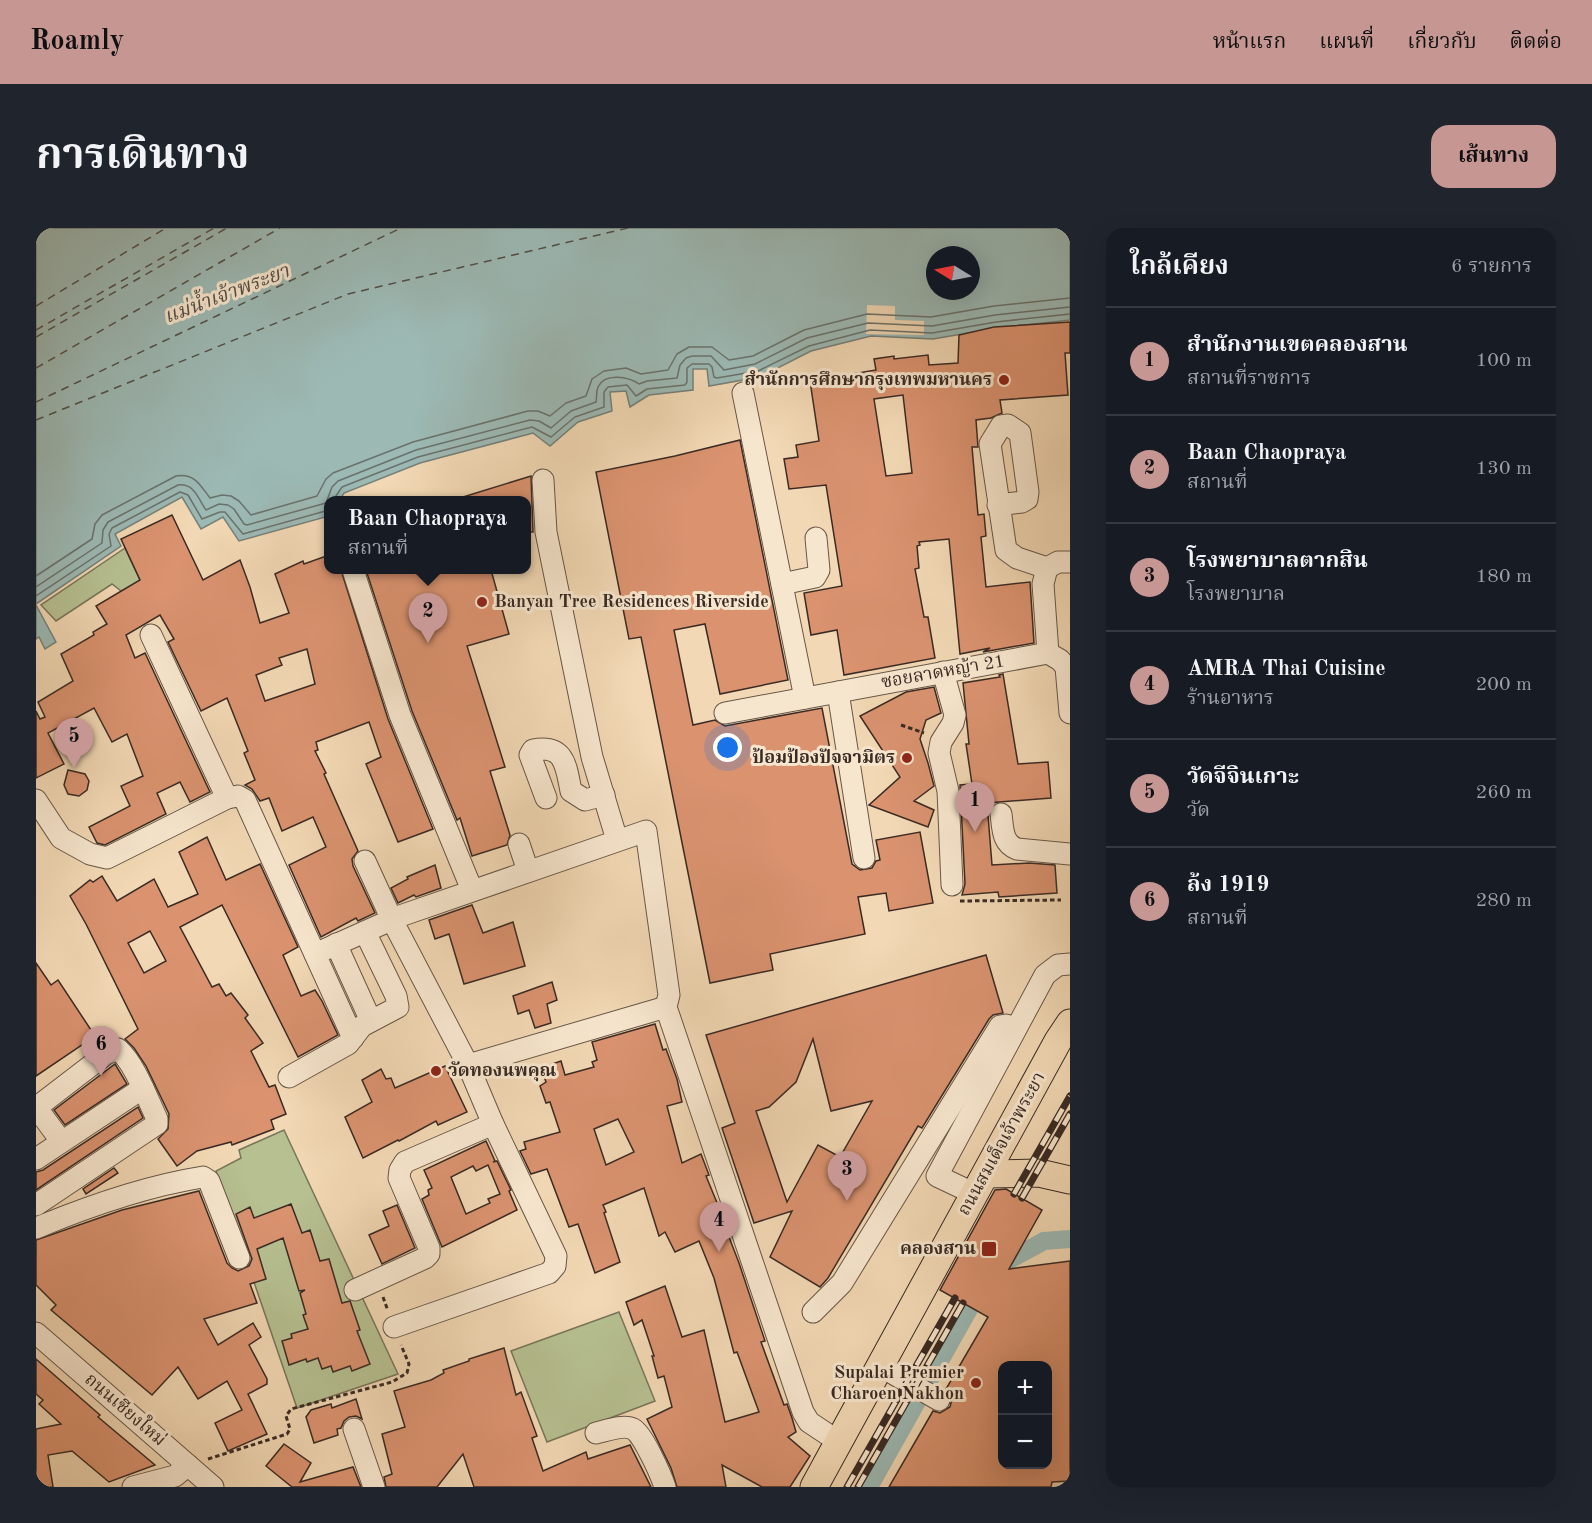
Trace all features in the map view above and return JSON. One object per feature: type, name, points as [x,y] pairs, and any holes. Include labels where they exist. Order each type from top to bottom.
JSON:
[{"type":"main road","name":"ถนนสมเด็จเจ้าพระยา","points":[[814,1487],[1058,1041],[1070,1023]]},
{"type":"main road","points":[[980,1184],[1039,1173],[1070,1180]]},
{"type":"street","points":[[743,393],[805,698]]},
{"type":"street","points":[[543,480],[546,532],[592,757],[617,840]]},
{"type":"street","points":[[998,505],[1006,550],[1017,558],[1047,568],[1058,562],[1070,562]]},
{"type":"street","points":[[782,584],[816,577],[819,570],[816,537]]},
{"type":"street","points":[[1047,568],[1043,584],[1048,653],[1060,660],[1066,667],[1070,713]]},
{"type":"street","points":[[354,574],[400,714],[472,890]]},
{"type":"street","points":[[151,635],[227,798]]},
{"type":"street","name":"ซอยลาดหญ้า 21","points":[[725,713],[1048,653]]},
{"type":"street","points":[[943,672],[955,715],[953,723],[941,742],[939,753],[948,791],[955,893]]},
{"type":"street","points":[[838,692],[864,858]]},
{"type":"street","points":[[546,798],[530,755],[533,750],[547,748],[557,753],[563,760],[571,792],[585,800],[604,795]]},
{"type":"street","points":[[36,800],[61,838],[90,854],[107,858],[227,798],[238,796],[245,800],[352,1038]]},
{"type":"street","points":[[1001,814],[1005,840],[1009,846],[1017,849],[1070,854]]},
{"type":"street","points":[[315,954],[392,920],[472,890],[646,831],[669,995],[666,1006],[803,1412],[809,1422],[839,1442]]},
{"type":"street","points":[[519,844],[528,871]]},
{"type":"street","points":[[365,861],[392,920],[468,1065],[556,1256],[555,1266],[549,1272],[394,1328]]},
{"type":"street","points":[[289,1077],[348,1044],[362,1026],[396,1009],[398,1002],[364,932]]},
{"type":"street","points":[[336,944],[371,1021]]},
{"type":"street","points":[[980,1184],[937,1176],[1045,975],[1058,965],[1070,964]]},
{"type":"street","points":[[468,1065],[666,1006]]},
{"type":"street","points":[[813,1312],[842,1283],[1000,1026],[1016,1028]]},
{"type":"street","points":[[36,1205],[157,1124],[157,1119],[143,1088],[118,1049],[106,1054],[42,1104],[39,1111],[62,1141]]},
{"type":"street","points":[[36,1159],[143,1088]]},
{"type":"street","points":[[361,1288],[429,1254],[429,1248],[399,1178],[400,1170],[405,1162],[494,1124]]},
{"type":"street","points":[[36,1228],[69,1214],[137,1193],[203,1178],[209,1181],[239,1258]]},
{"type":"street","name":"ถนนเชียงใหม่","points":[[36,1333],[213,1487]]},
{"type":"street","points":[[880,1366],[939,1400]]},
{"type":"street","points":[[596,1433],[625,1427],[633,1428],[640,1435],[665,1487]]},
{"type":"street","points":[[354,1429],[374,1487]]},
{"type":"street","points":[[134,1487],[175,1476],[188,1465]]},
{"type":"path","points":[[901,725],[924,733]]},
{"type":"path","points":[[955,893],[1061,900]]},
{"type":"path","points":[[188,1465],[287,1434],[290,1429],[286,1416],[291,1409],[392,1382],[407,1373]]},
{"type":"green space","points":[[125,548],[142,584],[121,591],[112,584],[56,621],[41,605]]},
{"type":"green space","points":[[284,1130],[398,1374],[297,1408],[216,1171],[241,1158],[239,1150]]},
{"type":"green space","points":[[619,1312],[655,1401],[547,1442],[511,1351]]},
{"type":"water","name":"แม่น้ำเจ้าพระยา","points":[[36,228],[1070,228],[1070,320],[997,328],[933,339],[871,336],[811,351],[760,377],[709,386],[707,369],[693,369],[693,390],[649,395],[630,407],[626,391],[610,392],[612,411],[578,422],[550,446],[533,433],[420,463],[344,493],[342,496],[324,496],[324,517],[239,541],[223,517],[201,529],[182,497],[115,534],[121,546],[36,604]]},
{"type":"water","points":[[36,605],[56,642],[45,649],[39,637],[36,639]]},
{"type":"pier","points":[[867,305],[895,306],[895,320],[924,321],[924,335],[866,334]]},
{"type":"building","points":[[1070,322],[1070,353],[1065,353],[1068,395],[1000,400],[1002,413],[991,418],[976,420],[978,447],[972,447],[978,515],[984,514],[986,536],[981,537],[986,587],[1030,582],[1034,643],[960,654],[949,539],[919,542],[920,545],[917,546],[919,568],[915,569],[924,617],[928,617],[935,658],[844,675],[837,630],[811,635],[804,593],[842,586],[826,485],[789,489],[784,459],[798,457],[796,445],[819,441],[810,381],[876,370],[874,359],[894,356],[894,359],[928,355],[929,365],[958,363],[959,335],[994,327]],"holes":[[[903,395],[912,473],[886,476],[874,399]]]},
{"type":"building","points":[[740,440],[788,680],[720,694],[705,624],[674,630],[693,725],[715,720],[725,726],[822,708],[852,864],[860,870],[872,868],[876,861],[880,860],[876,840],[920,832],[933,903],[889,911],[886,893],[858,897],[865,934],[770,954],[773,970],[710,983],[641,637],[629,639],[596,472]]},
{"type":"building","points":[[531,476],[533,532],[531,532],[531,496],[466,496]]},
{"type":"building","points":[[172,515],[203,580],[240,560],[260,623],[289,613],[275,574],[303,561],[304,564],[324,557],[324,574],[342,574],[388,719],[433,829],[398,842],[366,764],[381,757],[369,722],[316,742],[318,750],[315,751],[358,851],[352,859],[353,866],[375,913],[358,921],[356,918],[321,937],[289,865],[326,847],[313,817],[282,831],[269,798],[260,801],[252,789],[245,785],[255,780],[244,753],[248,751],[227,698],[201,711],[168,642],[174,639],[160,615],[126,635],[135,658],[145,653],[210,792],[190,802],[180,782],[157,793],[166,814],[105,845],[97,843],[89,827],[130,806],[121,786],[143,776],[127,734],[112,742],[94,708],[48,733],[64,764],[36,778],[36,711],[40,719],[45,717],[38,702],[73,681],[61,654],[94,635],[93,632],[107,624],[96,606],[140,580],[121,539]],"holes":[[[307,649],[315,684],[265,701],[256,675],[282,665],[279,658]]]},
{"type":"building","points":[[367,574],[492,574],[509,634],[467,646],[505,767],[490,771],[510,835],[507,845],[472,856],[460,818],[457,820],[412,711]]},
{"type":"building","points":[[1003,674],[1018,764],[1048,762],[1051,798],[987,803],[992,865],[1029,863],[1055,865],[1057,893],[999,897],[998,892],[962,895],[965,884],[960,785],[972,784],[966,744],[969,744],[963,683],[1000,677],[999,675]]},
{"type":"building","name":"ป้อมป้องปัจจามิตร","points":[[934,687],[941,713],[926,720],[920,739],[934,786],[914,801],[934,810],[928,827],[869,805],[900,777],[860,716],[906,692]]},
{"type":"building","points":[[68,770],[85,774],[89,781],[87,790],[79,796],[68,794],[64,785]]},
{"type":"building","points":[[207,837],[226,880],[260,864],[298,947],[283,955],[301,996],[315,990],[338,1035],[298,1057],[222,905],[180,927],[212,987],[219,984],[226,996],[231,993],[248,1015],[245,1018],[263,1043],[251,1051],[269,1087],[275,1085],[286,1114],[271,1120],[274,1129],[232,1145],[231,1142],[197,1151],[177,1166],[158,1139],[168,1129],[169,1114],[146,1066],[125,1039],[138,1029],[70,896],[90,880],[93,882],[102,876],[117,901],[154,879],[168,907],[198,894],[179,852]],"holes":[[[150,931],[166,961],[144,973],[128,943]]]},
{"type":"building","points":[[435,865],[441,888],[416,897],[414,895],[398,903],[391,888],[408,879],[407,877]]},
{"type":"building","points":[[472,905],[483,933],[513,922],[525,966],[464,984],[449,934],[435,939],[429,920]]},
{"type":"building","points":[[986,955],[1003,1013],[993,1015],[989,1019],[922,1128],[918,1126],[828,1278],[820,1287],[770,1257],[792,1211],[754,1223],[722,1128],[735,1123],[706,1035]],"holes":[[[813,1039],[831,1111],[872,1101],[840,1157],[818,1145],[787,1202],[756,1111],[769,1107],[796,1082]]]},
{"type":"building","points":[[36,963],[51,985],[58,980],[95,1036],[36,1076]]},
{"type":"building","points":[[552,982],[557,1000],[547,1004],[551,1023],[535,1028],[529,1010],[518,1014],[513,996]]},
{"type":"building","points":[[655,1024],[663,1050],[666,1049],[677,1079],[682,1102],[667,1106],[682,1163],[701,1154],[709,1175],[706,1176],[765,1341],[761,1342],[784,1405],[787,1404],[792,1418],[796,1432],[788,1437],[810,1456],[790,1487],[762,1487],[722,1465],[726,1487],[677,1487],[671,1468],[647,1419],[672,1407],[664,1376],[658,1378],[652,1356],[654,1356],[642,1320],[634,1325],[626,1302],[665,1286],[682,1337],[704,1330],[725,1422],[759,1412],[737,1352],[734,1353],[714,1278],[699,1241],[675,1252],[665,1232],[659,1236],[644,1188],[603,1205],[620,1262],[595,1273],[578,1224],[569,1227],[547,1169],[531,1174],[520,1151],[526,1149],[524,1142],[560,1132],[550,1102],[546,1103],[540,1086],[546,1082],[541,1068],[561,1061],[565,1075],[594,1067],[592,1062],[597,1060],[592,1042]],"holes":[[[618,1119],[634,1152],[606,1165],[594,1129]]]},
{"type":"building","points":[[115,1064],[127,1084],[65,1125],[54,1110]]},
{"type":"building","points":[[445,1066],[467,1112],[438,1125],[436,1121],[363,1158],[345,1117],[372,1102],[362,1080],[381,1069],[386,1079],[391,1078],[395,1088]]},
{"type":"building","points":[[138,1107],[143,1118],[36,1190],[36,1172],[43,1170]]},
{"type":"building","points":[[486,1141],[495,1161],[493,1162],[497,1161],[511,1190],[509,1191],[517,1210],[442,1247],[422,1199],[429,1195],[428,1190],[432,1188],[424,1170]],"holes":[[[488,1165],[500,1194],[488,1199],[490,1203],[466,1214],[451,1177],[473,1166],[476,1171]]]},
{"type":"building","points":[[114,1168],[118,1173],[86,1194],[83,1189]]},
{"type":"building","name":"Supalai Premier Charoen Nakhon","points":[[1006,1189],[1042,1210],[1009,1269],[1070,1261],[1070,1481],[1052,1482],[1051,1487],[889,1487],[933,1411],[940,1413],[950,1407],[952,1399],[946,1389],[988,1317],[940,1290],[995,1190]]},
{"type":"building","points":[[199,1191],[227,1263],[238,1271],[249,1266],[252,1259],[236,1214],[250,1207],[254,1218],[291,1204],[302,1233],[310,1230],[320,1261],[329,1259],[342,1303],[350,1301],[360,1330],[357,1331],[370,1364],[352,1371],[350,1366],[333,1372],[331,1366],[322,1369],[318,1358],[307,1362],[306,1359],[289,1365],[282,1341],[292,1338],[291,1334],[308,1329],[303,1315],[306,1314],[300,1293],[305,1290],[299,1291],[283,1238],[257,1249],[266,1279],[250,1284],[257,1303],[204,1319],[218,1345],[253,1323],[261,1337],[249,1345],[267,1379],[267,1384],[248,1394],[267,1434],[228,1451],[215,1423],[242,1410],[227,1381],[198,1399],[178,1367],[152,1395],[51,1310],[56,1305],[36,1285],[36,1240],[122,1210]]},
{"type":"building","points":[[397,1205],[415,1248],[382,1264],[369,1235],[389,1226],[383,1211]]},
{"type":"building","points":[[504,1348],[516,1395],[521,1392],[537,1436],[532,1438],[543,1471],[586,1452],[588,1459],[630,1445],[651,1487],[474,1487],[463,1454],[437,1487],[386,1487],[384,1477],[392,1474],[382,1434],[405,1427],[394,1391],[431,1380],[444,1373],[443,1370]]},
{"type":"building","points":[[36,1359],[100,1415],[98,1417],[155,1465],[109,1482],[72,1451],[48,1455],[53,1487],[36,1487],[36,1429],[61,1424],[39,1404],[43,1400],[36,1394]]},
{"type":"building","points":[[356,1399],[362,1419],[356,1416],[349,1417],[341,1428],[337,1429],[338,1435],[314,1443],[306,1417],[311,1410],[331,1404],[332,1408]]},
{"type":"building","points":[[284,1444],[311,1463],[300,1482],[353,1467],[361,1487],[292,1487],[266,1466]]},
{"type":"waterway","points":[[869,1487],[991,1270],[1044,1241],[1070,1239]]},
{"type":"ferry route","points":[[36,306],[166,228]]},
{"type":"ferry route","points":[[36,330],[214,228]]},
{"type":"ferry route","points":[[36,337],[227,228]]},
{"type":"ferry route","points":[[36,368],[280,228]]},
{"type":"ferry route","points":[[36,402],[401,228]]},
{"type":"ferry route","points":[[36,420],[348,294],[628,228]]},
{"type":"railway","points":[[1014,1194],[1070,1096]]},
{"type":"railway","points":[[1022,1198],[1070,1114]]},
{"type":"railway","points":[[847,1487],[955,1298]]},
{"type":"railway","points":[[858,1487],[963,1303]]},
{"type":"place","name":"สำนักการศึกษากรุงเทพมหานคร","points":[[1004,380]]},
{"type":"place","name":"Banyan Tree Residences Riverside","points":[[482,602]]},
{"type":"place","name":"Baan Chaopraya","points":[[428,643]]},
{"type":"place","name":"ป้อมป้องปัจจามิตร","points":[[907,758]]},
{"type":"place","name":"วัดจีจินเกาะ","points":[[74,768]]},
{"type":"place","name":"สำนักงานเขตคลองสาน","points":[[975,832]]},
{"type":"place","name":"วัดทองนพคุณ","points":[[436,1071]]},
{"type":"place","name":"ล้ง 1919","points":[[101,1076]]},
{"type":"place","name":"โรงพยาบาลตากสิน","points":[[847,1201]]},
{"type":"place","name":"คลองสาน","points":[[989,1249]]},
{"type":"place","name":"AMRA Thai Cuisine","points":[[719,1252]]},
{"type":"place","name":"Supalai Premier Charoen Nakhon","points":[[976,1383]]}]
